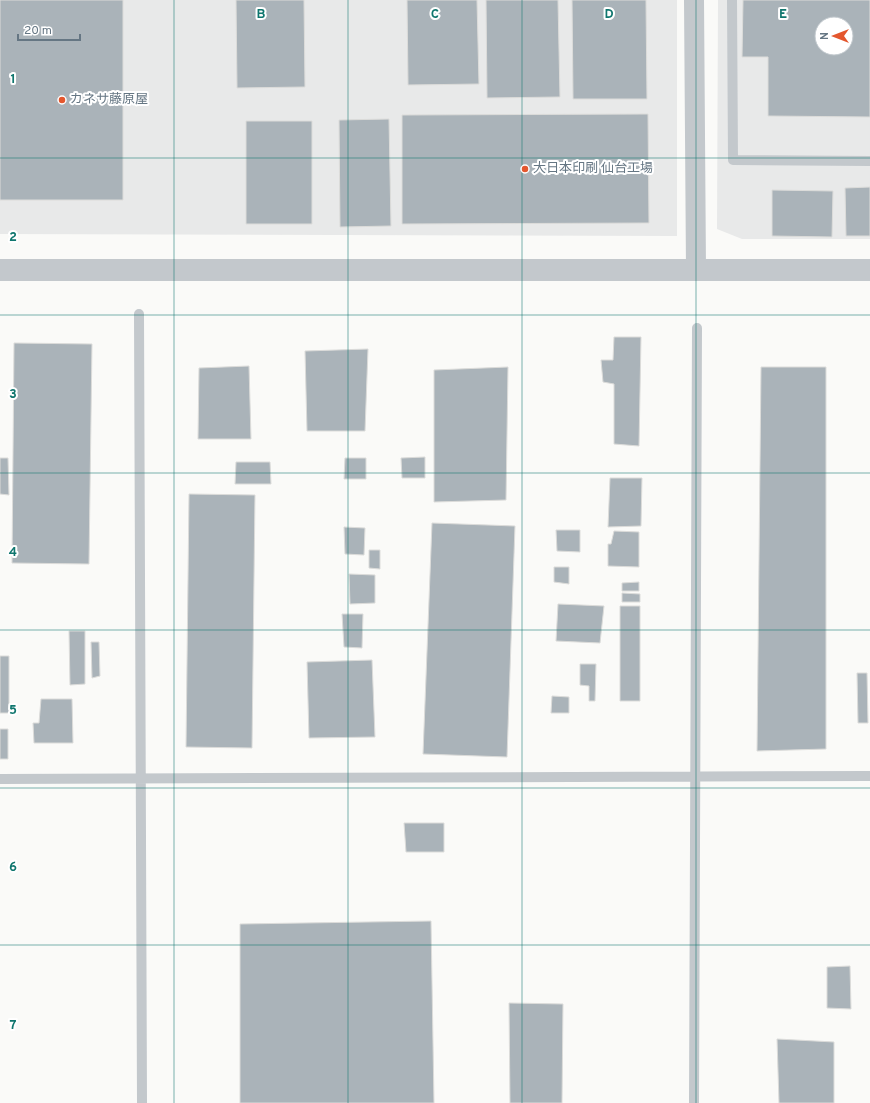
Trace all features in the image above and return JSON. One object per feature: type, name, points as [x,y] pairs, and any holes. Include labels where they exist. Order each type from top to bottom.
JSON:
[{"type":"street","points":[[694,0],[696,270]]},
{"type":"street","points":[[0,270],[870,270]]},
{"type":"lane","points":[[732,0],[733,160],[870,161]]},
{"type":"lane","points":[[139,314],[142,1103]]},
{"type":"lane","points":[[694,1103],[697,328]]},
{"type":"lane","points":[[0,779],[870,776]]},
{"type":"shaded area","points":[[0,0],[677,0],[677,236],[0,234]]},
{"type":"shaded area","points":[[718,0],[870,0],[870,239],[742,239],[717,229]]},
{"type":"building","name":"カネサ藤原屋","points":[[0,0],[123,0],[123,200],[0,200]]},
{"type":"building","points":[[236,0],[304,0],[305,87],[237,88]]},
{"type":"building","points":[[407,0],[477,0],[479,84],[408,85]]},
{"type":"building","points":[[486,0],[558,0],[560,97],[487,98]]},
{"type":"building","points":[[572,0],[646,0],[647,99],[573,99]]},
{"type":"building","points":[[743,0],[870,0],[870,117],[768,116],[768,57],[742,57]]},
{"type":"building","name":"大日本印刷 仙台工場","points":[[648,114],[649,223],[402,224],[402,115]]},
{"type":"building","points":[[389,119],[391,226],[340,227],[339,120]]},
{"type":"building","points":[[246,121],[312,121],[312,224],[246,224]]},
{"type":"building","points":[[870,187],[870,236],[846,236],[845,188]]},
{"type":"building","points":[[772,190],[833,191],[832,237],[772,236]]},
{"type":"building","points":[[614,337],[641,337],[639,446],[614,444],[614,384],[603,382],[601,360],[613,360]]},
{"type":"building","points":[[14,343],[92,344],[89,564],[12,563]]},
{"type":"building","points":[[368,349],[365,431],[307,431],[305,351]]},
{"type":"building","points":[[249,366],[251,439],[198,439],[199,368]]},
{"type":"building","points":[[508,367],[506,500],[434,502],[434,370]]},
{"type":"building","points":[[761,367],[826,367],[826,749],[757,751]]},
{"type":"building","points":[[425,457],[425,478],[402,478],[401,458]]},
{"type":"building","points":[[0,458],[8,458],[9,495],[0,494]]},
{"type":"building","points":[[345,458],[366,458],[366,479],[344,479]]},
{"type":"building","points":[[236,462],[270,462],[271,484],[235,484]]},
{"type":"building","points":[[610,478],[642,478],[641,526],[608,527]]},
{"type":"building","points":[[189,494],[255,495],[252,748],[186,747]]},
{"type":"building","points":[[432,523],[515,526],[507,757],[423,754]]},
{"type":"building","points":[[344,527],[365,528],[364,555],[345,554]]},
{"type":"building","points":[[556,530],[580,530],[580,552],[557,551]]},
{"type":"building","points":[[614,531],[639,532],[639,567],[608,566],[608,544],[611,544]]},
{"type":"building","points":[[369,550],[380,550],[380,569],[369,568]]},
{"type":"building","points":[[554,567],[569,567],[569,584],[554,582]]},
{"type":"building","points":[[349,574],[375,575],[375,603],[350,604]]},
{"type":"building","points":[[639,582],[639,591],[622,591],[622,583]]},
{"type":"building","points":[[622,593],[640,594],[640,602],[622,602]]},
{"type":"building","points":[[558,604],[604,606],[600,643],[556,641]]},
{"type":"building","points":[[620,606],[640,606],[640,701],[620,701]]},
{"type":"building","points":[[342,614],[363,614],[362,648],[344,647]]},
{"type":"building","points":[[69,631],[85,631],[85,684],[70,685]]},
{"type":"building","points":[[91,642],[99,642],[100,676],[92,678]]},
{"type":"building","points":[[0,656],[9,656],[9,713],[0,713]]},
{"type":"building","points":[[372,660],[375,737],[309,738],[307,662]]},
{"type":"building","points":[[580,664],[596,664],[595,701],[589,701],[589,686],[580,685]]},
{"type":"building","points":[[857,673],[867,673],[868,723],[858,723]]},
{"type":"building","points":[[552,696],[569,697],[569,713],[551,713]]},
{"type":"building","points":[[41,699],[72,699],[73,743],[34,743],[33,723],[39,723]]},
{"type":"building","points":[[0,729],[8,729],[8,759],[0,759]]},
{"type":"building","points":[[404,823],[444,823],[444,852],[406,852]]},
{"type":"building","points":[[431,921],[434,1103],[240,1103],[240,924]]},
{"type":"building","points":[[850,966],[851,1009],[827,1008],[827,967]]},
{"type":"building","points":[[509,1003],[563,1004],[562,1103],[510,1103]]},
{"type":"building","points":[[777,1039],[834,1042],[834,1103],[779,1103]]},
{"type":"place","name":"カネサ藤原屋","points":[[62,100]]},
{"type":"place","name":"大日本印刷 仙台工場","points":[[525,169]]}]
